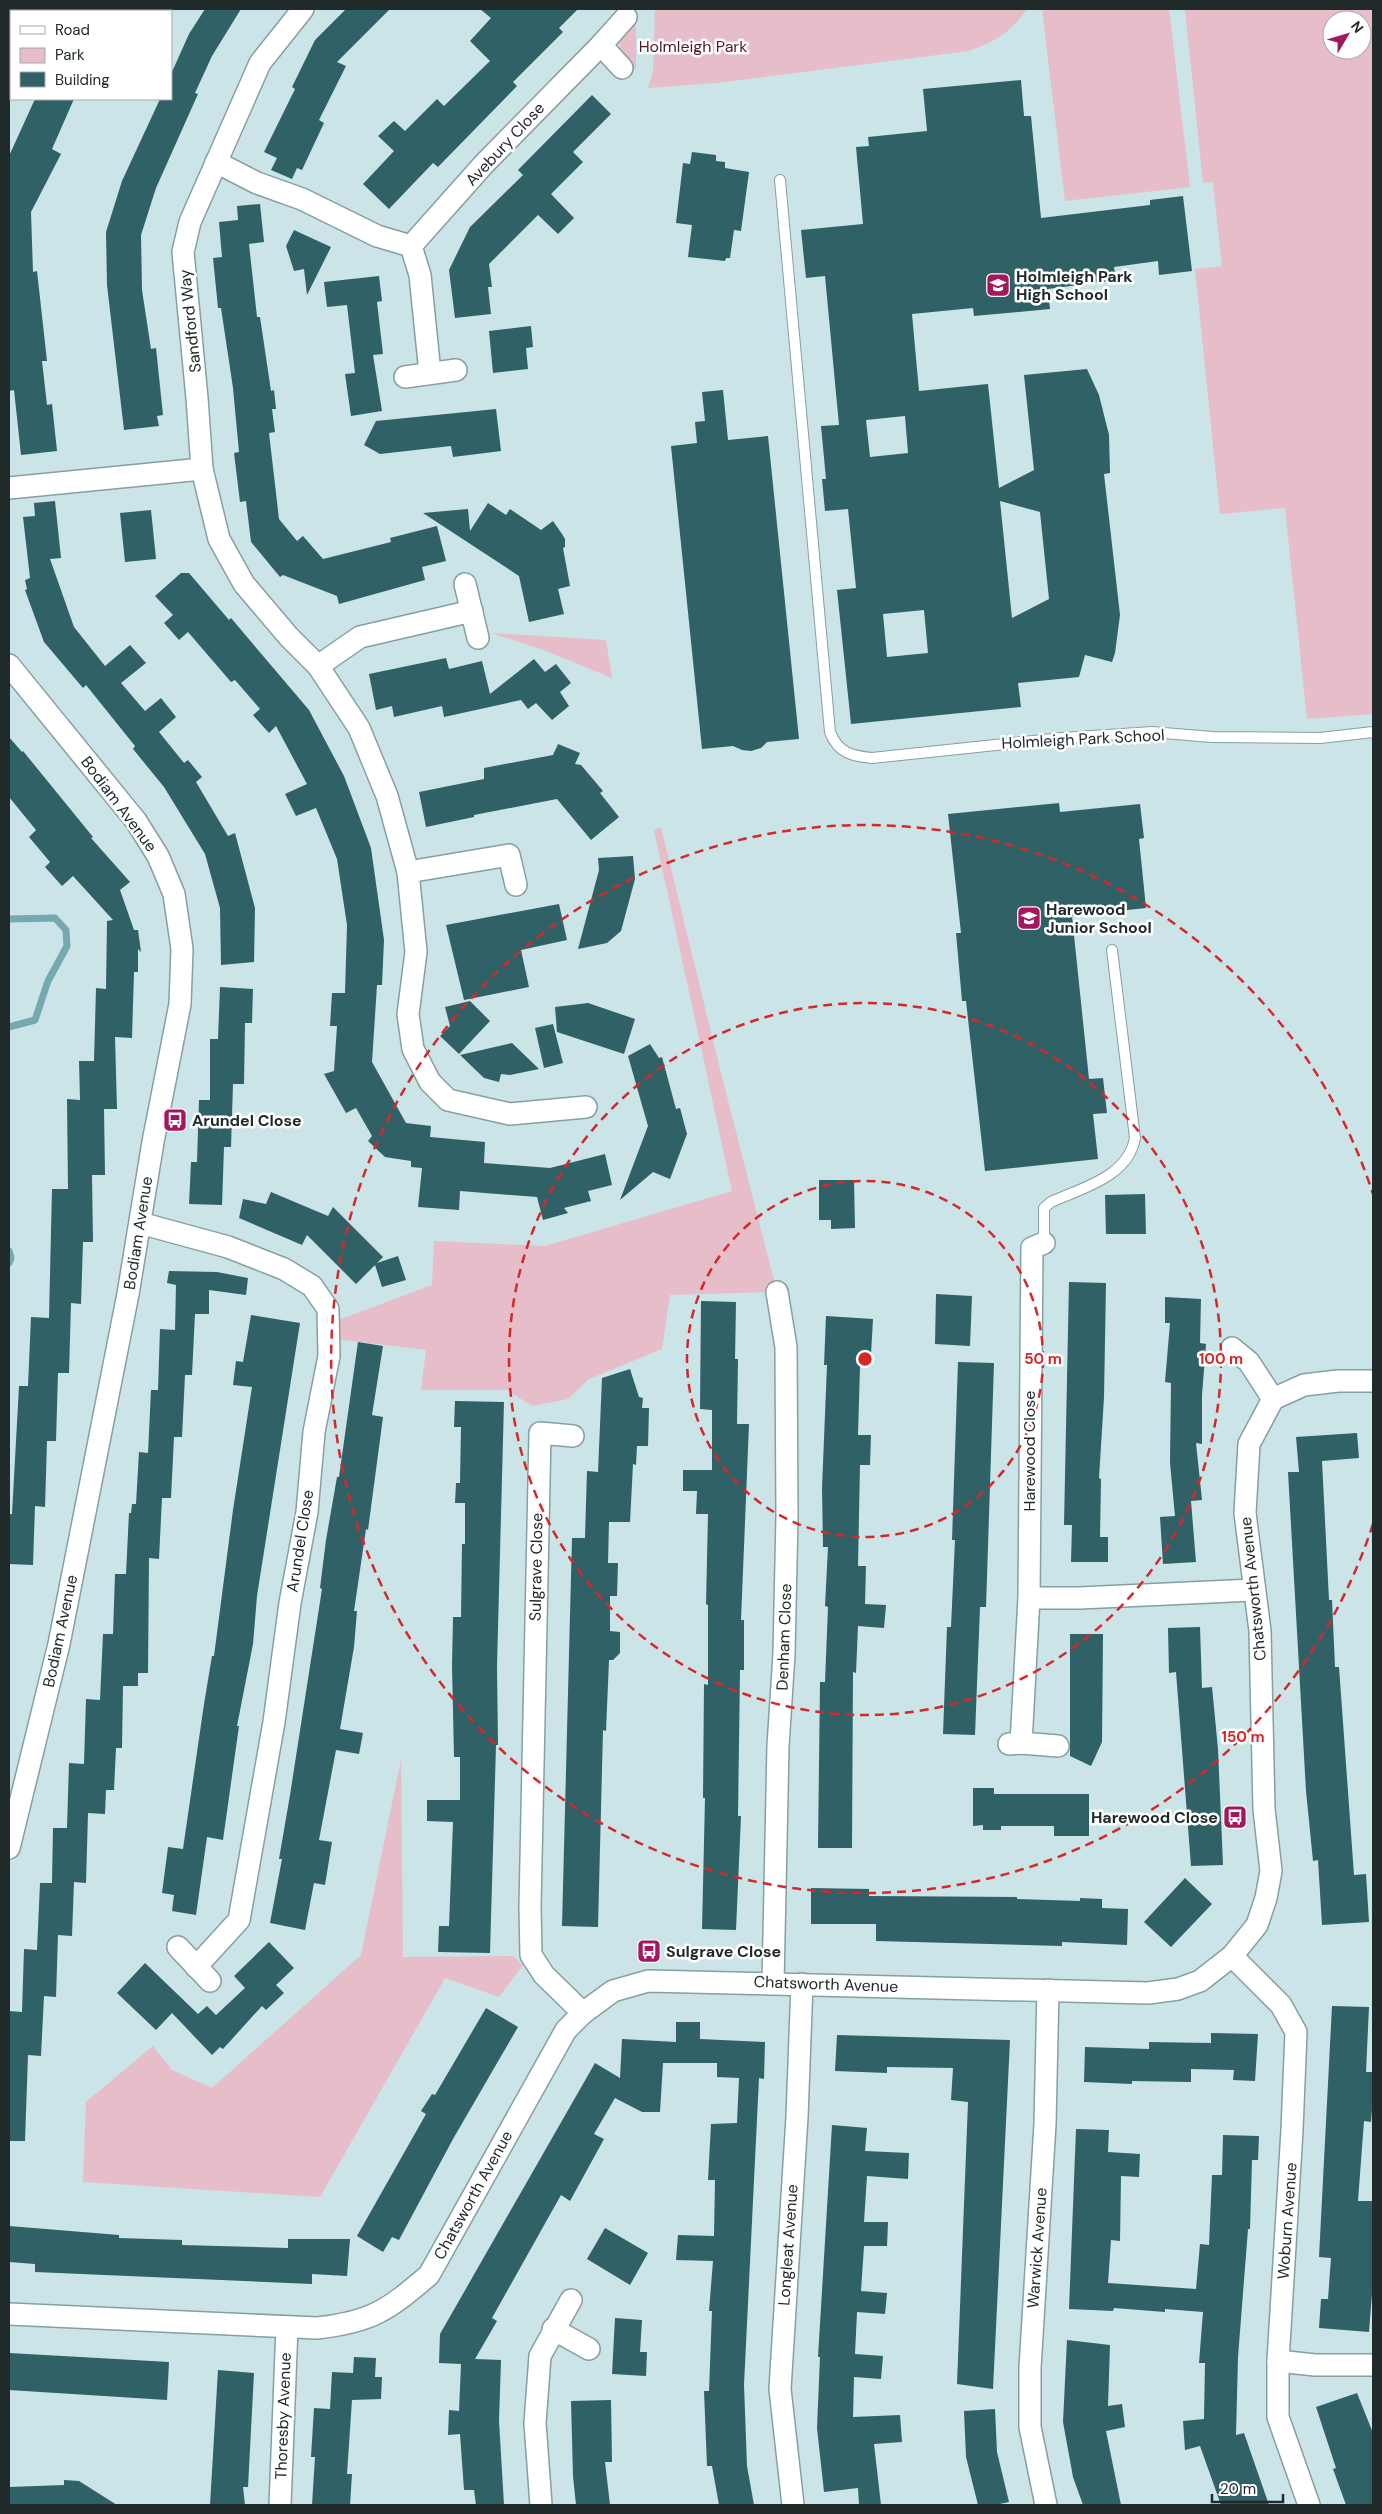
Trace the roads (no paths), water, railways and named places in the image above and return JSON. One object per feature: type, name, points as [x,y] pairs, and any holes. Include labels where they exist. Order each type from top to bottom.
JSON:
[{"type":"street","name":"Sandford Way","points":[[303,9],[260,63],[190,222],[183,252],[202,469],[219,539],[244,584],[289,637],[318,666],[358,728],[387,796],[408,872],[416,952],[408,1014],[413,1049],[430,1082],[448,1100],[510,1114],[586,1107]]},
{"type":"street","name":"Avebury Close","points":[[411,246],[484,164],[626,17]]},
{"type":"street","points":[[601,45],[622,68]]},
{"type":"street","points":[[216,162],[257,183],[302,199],[377,236],[411,246],[420,275],[430,373]]},
{"type":"street","points":[[405,377],[456,370]]},
{"type":"street","points":[[9,488],[202,469]]},
{"type":"street","points":[[465,584],[478,638]]},
{"type":"street","points":[[318,666],[360,637],[472,610]]},
{"type":"street","name":"Bodiam Avenue","points":[[9,665],[136,821],[158,856],[174,894],[182,949],[180,1004],[128,1294],[59,1644],[9,1848]]},
{"type":"street","points":[[408,872],[509,855],[516,885]]},
{"type":"street","name":"Arundel Close","points":[[140,1223],[228,1247],[284,1269],[312,1286],[328,1309],[329,1356],[314,1432],[307,1512],[290,1603],[274,1722],[239,1920],[203,1974],[178,1947]]},
{"type":"street","name":"Harewood Close","points":[[1044,1243],[1032,1248],[1021,1304],[1029,1598],[1015,1744],[1058,1746]]},
{"type":"street","name":"Denham Close","points":[[773,1983],[778,1746],[784,1654],[787,1517],[786,1347],[778,1292]]},
{"type":"street","points":[[1232,1348],[1248,1362],[1273,1399],[1304,1385],[1338,1381],[1373,1382]]},
{"type":"street","name":"Chatsworth Avenue","points":[[9,2314],[317,2328],[360,2322],[399,2301],[429,2275],[566,2030],[583,2013],[613,1991],[648,1980],[1148,1993],[1178,1989],[1200,1981],[1232,1956],[1257,1925],[1266,1898],[1271,1871],[1264,1809],[1260,1631],[1253,1590],[1245,1513],[1249,1444],[1273,1399]]},
{"type":"street","name":"Sulgrave Close","points":[[572,1436],[540,1433],[530,1916],[531,1955],[544,1975],[583,2013]]},
{"type":"street","points":[[1029,1598],[1080,1598],[1253,1590]]},
{"type":"street","name":"Woburn Avenue","points":[[1232,1956],[1281,2005],[1296,2032],[1278,2361],[1278,2416],[1309,2505]]},
{"type":"street","name":"Longleat Avenue","points":[[793,2505],[780,2389],[798,2117],[802,1984]]},
{"type":"street","name":"Warwick Avenue","points":[[1046,2505],[1030,2427],[1030,2368],[1045,2124],[1048,1990]]},
{"type":"street","points":[[540,2505],[535,2423],[540,2356],[553,2329],[571,2300]]},
{"type":"street","name":"Thoresby Avenue","points":[[280,2505],[286,2327]]},
{"type":"street","points":[[553,2329],[589,2349]]},
{"type":"street","points":[[1278,2361],[1315,2365],[1373,2364]]},
{"type":"lane","name":"Holmleigh Park School","points":[[780,180],[830,732],[838,746],[852,756],[872,758],[1062,738],[1152,732],[1212,737],[1320,738],[1373,732]]},
{"type":"lane","points":[[1044,1243],[1044,1208],[1051,1202],[1109,1176],[1123,1164],[1133,1151],[1135,1138],[1112,950]]},
{"type":"waterway","points":[[9,919],[55,918],[66,930],[67,946],[48,981],[35,1020],[9,1027]]},
{"type":"waterway","points":[[9,1251],[11,1258],[9,1263]]},
{"type":"place","name":"Holmleigh Park High School","points":[[998,285]]},
{"type":"place","name":"Harewood Junior School","points":[[1029,918]]},
{"type":"place","name":"Arundel Close","points":[[175,1120]]},
{"type":"place","name":"Harewood Close","points":[[1235,1817]]},
{"type":"place","name":"Sulgrave Close","points":[[649,1951]]},
{"type":"park label","name":"Holmleigh Park","points":[[693,46]]}]
